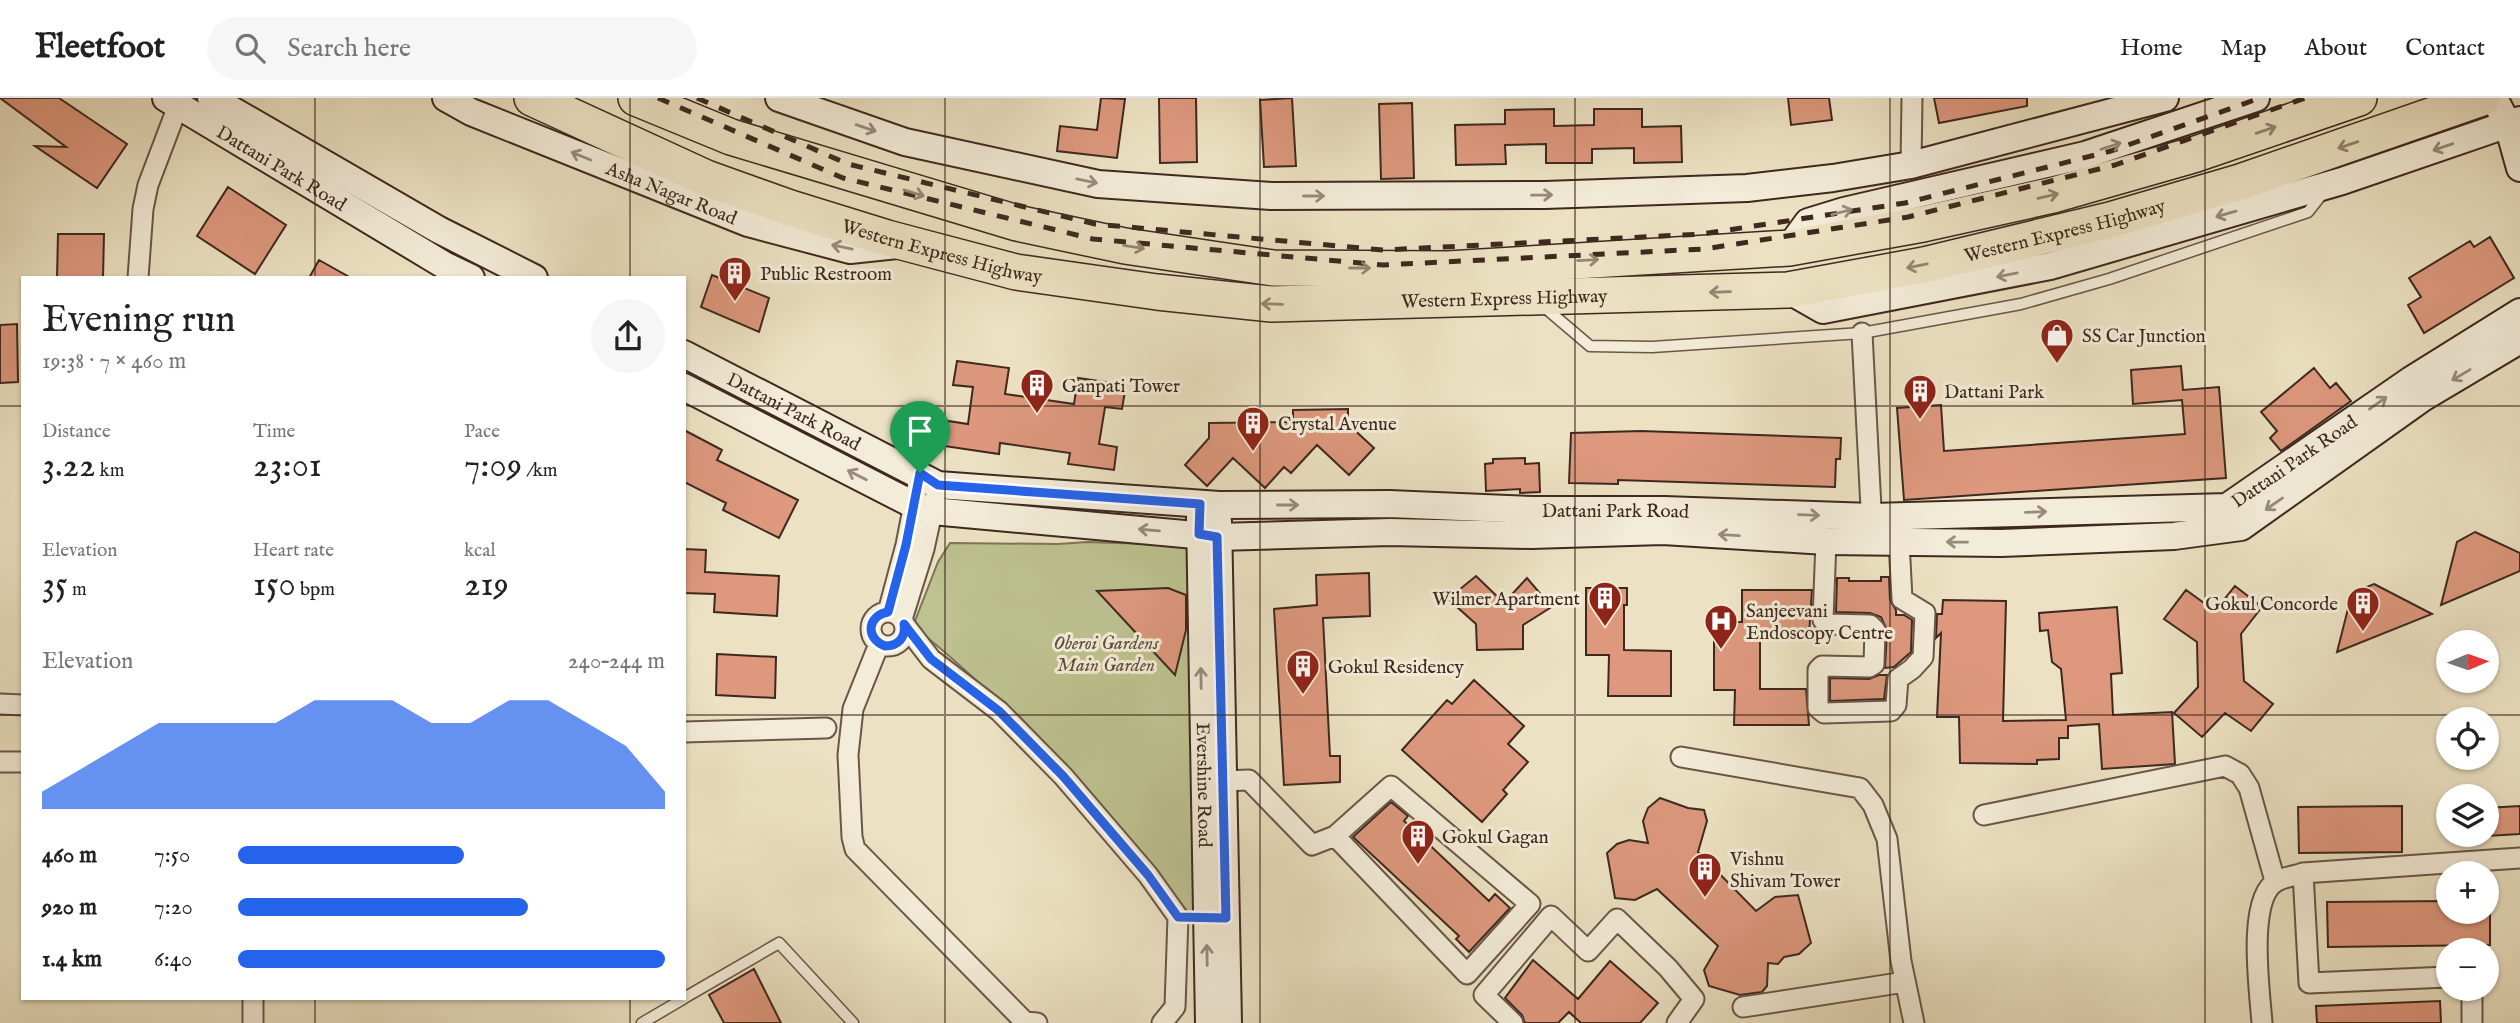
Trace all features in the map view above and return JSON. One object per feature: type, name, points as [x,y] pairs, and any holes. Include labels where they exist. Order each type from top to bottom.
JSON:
[{"type":"highway","name":"Western Express Highway","points":[[532,98],[706,178],[790,208],[909,244],[1016,271],[1157,292],[1272,304],[1788,290],[1924,265],[2110,220],[2240,182],[2482,98]]},
{"type":"highway","name":"Western Express Highway","points":[[636,98],[731,137],[1017,223],[1125,246],[1273,268],[1448,269],[1789,248],[1923,224],[2053,195],[2193,155],[2359,98]]},
{"type":"street","name":"Dattani Park Road","points":[[211,98],[449,235],[530,276]]},
{"type":"street","name":"Asha Nagar Road","points":[[446,98],[471,112],[748,223],[850,250],[909,244]]},
{"type":"street","points":[[682,98],[731,137]]},
{"type":"street","points":[[779,98],[905,142],[1098,184],[1271,196],[1545,195],[1747,188],[1911,165],[2165,98]]},
{"type":"street","points":[[1911,165],[1912,98]]},
{"type":"street","points":[[1789,248],[1808,222],[2085,155],[2256,98]]},
{"type":"street","points":[[2494,98],[2514,123],[2520,168]]},
{"type":"street","name":"Dattani Park Road","points":[[175,100],[444,272],[462,276]]},
{"type":"street","points":[[138,276],[143,209],[148,184],[175,100]]},
{"type":"street","points":[[1788,290],[1823,310],[2050,266],[2330,184],[2514,123]]},
{"type":"street","points":[[444,272],[449,235]]},
{"type":"street","name":"Dattani Park Road","points":[[686,388],[923,508],[1208,536],[1390,532],[1532,522],[1664,520],[1872,529],[1899,541],[2001,543],[2132,538],[2174,536],[2232,517],[2417,389],[2520,312]]},
{"type":"street","points":[[1861,333],[1872,529]]},
{"type":"street","name":"Dattani Park Road","points":[[2417,389],[2520,340]]},
{"type":"street","name":"Dattani Park Road","points":[[686,355],[929,479],[1210,505],[1389,504],[1532,522]]},
{"type":"street","points":[[722,406],[735,380]]},
{"type":"street","points":[[810,451],[821,423]]},
{"type":"street","points":[[929,479],[923,508],[924,549],[898,619],[904,636],[890,646],[879,644],[871,635],[871,624],[877,615],[898,619],[931,659],[999,711],[1063,776],[1148,875],[1178,917],[1175,1007],[1162,1023]]},
{"type":"street","points":[[1389,504],[1390,532]]},
{"type":"street","name":"Evershine Road","points":[[1210,505],[1208,536],[1216,918],[1228,1023]]},
{"type":"street","name":"Dattani Park Road","points":[[1664,520],[1826,541],[1872,529],[1998,513],[2130,510],[2232,517]]},
{"type":"street","points":[[2130,510],[2132,538]]},
{"type":"street","points":[[2072,512],[2074,540]]},
{"type":"street","points":[[1998,513],[2001,543]]},
{"type":"street","name":"Evershine Road","points":[[1208,536],[1222,780],[1209,1023]]},
{"type":"street","points":[[1826,541],[1823,620],[1828,624],[1870,625],[1875,630],[1874,664],[1869,667],[1822,666],[1818,670],[1818,708],[1824,713],[1891,711],[1896,705],[1898,679],[1912,670],[1923,657],[1924,613],[1902,599],[1899,541]]},
{"type":"street","points":[[879,644],[853,709],[848,755],[852,837],[855,849],[1025,1022],[1037,1023]]},
{"type":"street","points":[[0,705],[21,705]]},
{"type":"street","points":[[686,732],[826,728]]},
{"type":"street","points":[[1681,757],[1860,788],[1872,805],[1887,839],[1901,961],[1914,1023]]},
{"type":"street","points":[[0,762],[21,762]]},
{"type":"street","points":[[1984,815],[2225,766],[2240,774],[2249,788],[2275,881]]},
{"type":"street","points":[[1222,780],[1249,780],[1312,845],[1335,836],[1391,786],[1530,904],[1467,974],[1335,836]]},
{"type":"street","points":[[2262,1023],[2257,933],[2263,897],[2275,881],[2303,873],[2520,858],[2520,867]]},
{"type":"street","points":[[2303,873],[2309,983],[2436,978]]},
{"type":"street","points":[[1513,1023],[1484,995],[1551,916],[1588,951],[1617,919],[1668,968],[1695,999],[1677,1023]]},
{"type":"street","points":[[1178,917],[1216,918]]},
{"type":"street","points":[[1743,1007],[1905,982]]},
{"type":"street","points":[[253,1000],[253,1023]]},
{"type":"street","points":[[2472,1001],[2472,1023]]},
{"type":"lane","points":[[1531,297],[1590,346],[1652,347],[1861,333],[2021,304],[2109,279],[2308,212],[2330,184]]},
{"type":"lane","points":[[686,997],[779,943],[853,1023]]},
{"type":"lane","points":[[642,1023],[681,1000]]},
{"type":"green space","name":"Oberoi Gardens Main Garden","points":[[1087,542],[1212,546],[1222,917],[1187,911],[1090,798],[1023,726],[988,691],[913,626],[938,562],[950,543]]},
{"type":"building","points":[[0,98],[59,98],[127,144],[97,188],[35,146],[66,147]]},
{"type":"building","points":[[1101,98],[1125,99],[1117,158],[1057,151],[1060,126],[1097,130]]},
{"type":"building","points":[[1159,98],[1196,98],[1197,162],[1160,163]]},
{"type":"building","points":[[1292,98],[1296,166],[1264,167],[1260,100]]},
{"type":"building","points":[[1788,98],[1829,98],[1832,120],[1791,125]]},
{"type":"building","points":[[1934,98],[2027,98],[2027,106],[1939,123]]},
{"type":"building","points":[[1412,103],[1414,178],[1381,179],[1379,104]]},
{"type":"building","points":[[1554,109],[1554,126],[1594,125],[1594,109],[1642,109],[1642,127],[1681,126],[1682,162],[1634,163],[1634,148],[1592,149],[1592,163],[1546,163],[1546,144],[1505,145],[1506,164],[1456,165],[1455,125],[1505,124],[1505,110]]},
{"type":"building","points":[[228,187],[286,225],[255,274],[197,236]]},
{"type":"building","points":[[58,234],[104,234],[103,276],[57,276]]},
{"type":"building","points":[[2490,237],[2514,278],[2424,333],[2408,305],[2421,297],[2409,278],[2470,241],[2474,247]]},
{"type":"building","points":[[319,260],[347,276],[310,276]]},
{"type":"building","name":"Public Restroom","points":[[712,275],[769,298],[759,332],[701,307]]},
{"type":"building","points":[[17,324],[18,382],[0,383],[0,325]]},
{"type":"building","name":"Ganpati Tower","points":[[957,361],[1009,368],[1005,394],[1074,404],[1078,378],[1126,385],[1122,409],[1105,407],[1099,444],[1117,447],[1114,470],[1068,464],[1070,453],[1000,443],[999,454],[944,446],[948,421],[968,424],[973,387],[953,385]]},
{"type":"building","name":"Dattani Park","points":[[2181,366],[2183,390],[2219,387],[2226,478],[1904,500],[1897,408],[1941,405],[1944,451],[2185,434],[2182,400],[2133,404],[2131,370]]},
{"type":"building","points":[[2314,368],[2330,388],[2336,383],[2351,401],[2281,451],[2270,438],[2277,431],[2261,412]]},
{"type":"building","name":"Crystal Avenue","points":[[1348,409],[1348,424],[1374,448],[1349,475],[1317,445],[1291,473],[1284,467],[1265,488],[1233,458],[1207,486],[1185,465],[1209,438],[1209,423],[1293,422],[1293,410]]},
{"type":"building","points":[[686,431],[722,450],[717,460],[798,500],[779,538],[723,510],[726,503],[686,483]]},
{"type":"building","points":[[1641,431],[1841,438],[1840,459],[1836,459],[1835,487],[1618,480],[1618,484],[1569,483],[1571,433]]},
{"type":"building","points":[[1525,458],[1525,464],[1539,463],[1540,492],[1520,493],[1520,489],[1486,491],[1485,464],[1493,463],[1493,459]]},
{"type":"building","points":[[2475,532],[2520,553],[2520,571],[2441,605],[2457,542]]},
{"type":"building","points":[[686,549],[706,550],[705,572],[779,576],[777,616],[714,612],[715,594],[686,593]]},
{"type":"building","name":"Gokul Residency","points":[[1369,573],[1370,616],[1323,618],[1330,756],[1340,756],[1340,782],[1284,785],[1274,609],[1317,605],[1316,575]]},
{"type":"building","points":[[1476,576],[1504,603],[1527,578],[1544,598],[1550,608],[1523,625],[1523,649],[1477,650],[1476,624],[1448,599]]},
{"type":"building","points":[[1881,577],[1889,577],[1890,600],[1896,615],[1904,615],[1912,620],[1911,652],[1894,667],[1885,668],[1887,630],[1881,617],[1870,613],[1836,612],[1837,578],[1849,578],[1849,581],[1881,581]]},
{"type":"building","name":"Gokul Concorde","points":[[2374,584],[2432,614],[2337,652],[2352,593]]},
{"type":"building","points":[[2235,586],[2262,607],[2241,634],[2244,681],[2273,704],[2251,731],[2225,713],[2202,737],[2174,713],[2198,687],[2197,642],[2164,619],[2186,590],[2215,611]]},
{"type":"building","points":[[1168,588],[1186,595],[1186,630],[1175,675],[1097,591]]},
{"type":"building","name":"Wilmer Apartment","points":[[1586,588],[1627,588],[1627,605],[1624,605],[1624,650],[1671,651],[1671,696],[1608,696],[1609,655],[1586,655]]},
{"type":"building","points":[[1742,590],[1812,590],[1809,635],[1760,635],[1760,689],[1806,689],[1809,725],[1734,725],[1735,690],[1714,690],[1714,622],[1742,622]]},
{"type":"building","points":[[1943,600],[2006,601],[2003,721],[2066,720],[2061,669],[2052,662],[2048,630],[2040,631],[2039,613],[2117,607],[2122,673],[2111,674],[2113,715],[2172,712],[2175,764],[2102,769],[2099,724],[2068,726],[2068,738],[2059,738],[2059,759],[2037,760],[2037,764],[1960,763],[1959,717],[1937,717],[1941,633],[1936,638],[1937,614],[1942,614]]},
{"type":"building","points":[[717,654],[776,657],[775,698],[716,695]]},
{"type":"building","points":[[1887,675],[1884,699],[1830,701],[1830,678],[1869,679]]},
{"type":"building","points":[[1474,680],[1524,726],[1508,744],[1528,762],[1503,790],[1507,794],[1482,822],[1402,750],[1447,700],[1452,704]]},
{"type":"building","name":"Vishnu Shivam Tower","points":[[1660,798],[1688,808],[1704,810],[1707,821],[1698,852],[1756,911],[1775,897],[1798,895],[1811,943],[1799,954],[1784,957],[1778,964],[1768,963],[1767,986],[1762,992],[1740,995],[1709,986],[1704,970],[1718,946],[1657,889],[1635,900],[1615,898],[1607,853],[1617,844],[1629,840],[1648,843],[1643,821],[1648,808]]},
{"type":"building","name":"Gokul Gagan","points":[[1391,802],[1408,816],[1404,821],[1489,901],[1495,894],[1510,908],[1469,952],[1456,939],[1459,936],[1353,837]]},
{"type":"building","points":[[2402,806],[2402,852],[2299,853],[2298,807]]},
{"type":"building","points":[[2520,806],[2520,834],[2499,835],[2499,807]]},
{"type":"building","points":[[2436,901],[2436,924],[2490,924],[2490,938],[2436,938],[2436,946],[2328,947],[2327,902]]},
{"type":"building","points":[[1533,960],[1578,999],[1610,961],[1658,1003],[1640,1023],[1581,1023],[1569,1012],[1558,1023],[1525,1023],[1522,1015],[1505,998]]},
{"type":"building","points":[[754,969],[781,1023],[724,1023],[709,995]]},
{"type":"building","points":[[2440,1001],[2441,1023],[2317,1023],[2316,1006]]},
{"type":"railway","points":[[658,98],[843,178],[1093,239],[1383,265],[1704,249],[1908,217],[2115,165],[2305,98]]},
{"type":"railway","points":[[697,98],[848,164],[1095,224],[1383,250],[1702,234],[1905,203],[2111,151],[2260,98]]},
{"type":"place","name":"Public Restroom","points":[[735,303]]},
{"type":"place","name":"SS Car Junction","points":[[2057,365]]},
{"type":"place","name":"Ganpati Tower","points":[[1037,415]]},
{"type":"place","name":"Dattani Park","points":[[1920,421]]},
{"type":"place","name":"Crystal Avenue","points":[[1253,453]]},
{"type":"place","name":"Wilmer Apartment","points":[[1605,628]]},
{"type":"place","name":"Gokul Concorde","points":[[2363,633]]},
{"type":"place","name":"Sanjeevani Endoscopy Centre","points":[[1721,651]]},
{"type":"place","name":"Gokul Residency","points":[[1303,696]]},
{"type":"place","name":"Gokul Gagan","points":[[1418,866]]},
{"type":"place","name":"Vishnu Shivam Tower","points":[[1705,899]]},
{"type":"route","points":[[920,473],[938,485],[1200,504],[1199,534],[1217,537],[1226,918],[1178,917],[1148,875],[1063,776],[999,711],[931,659],[904,624],[904,636],[896,644],[885,646],[875,641],[871,635],[871,624],[877,615],[888,612],[906,545],[920,473]]}]
